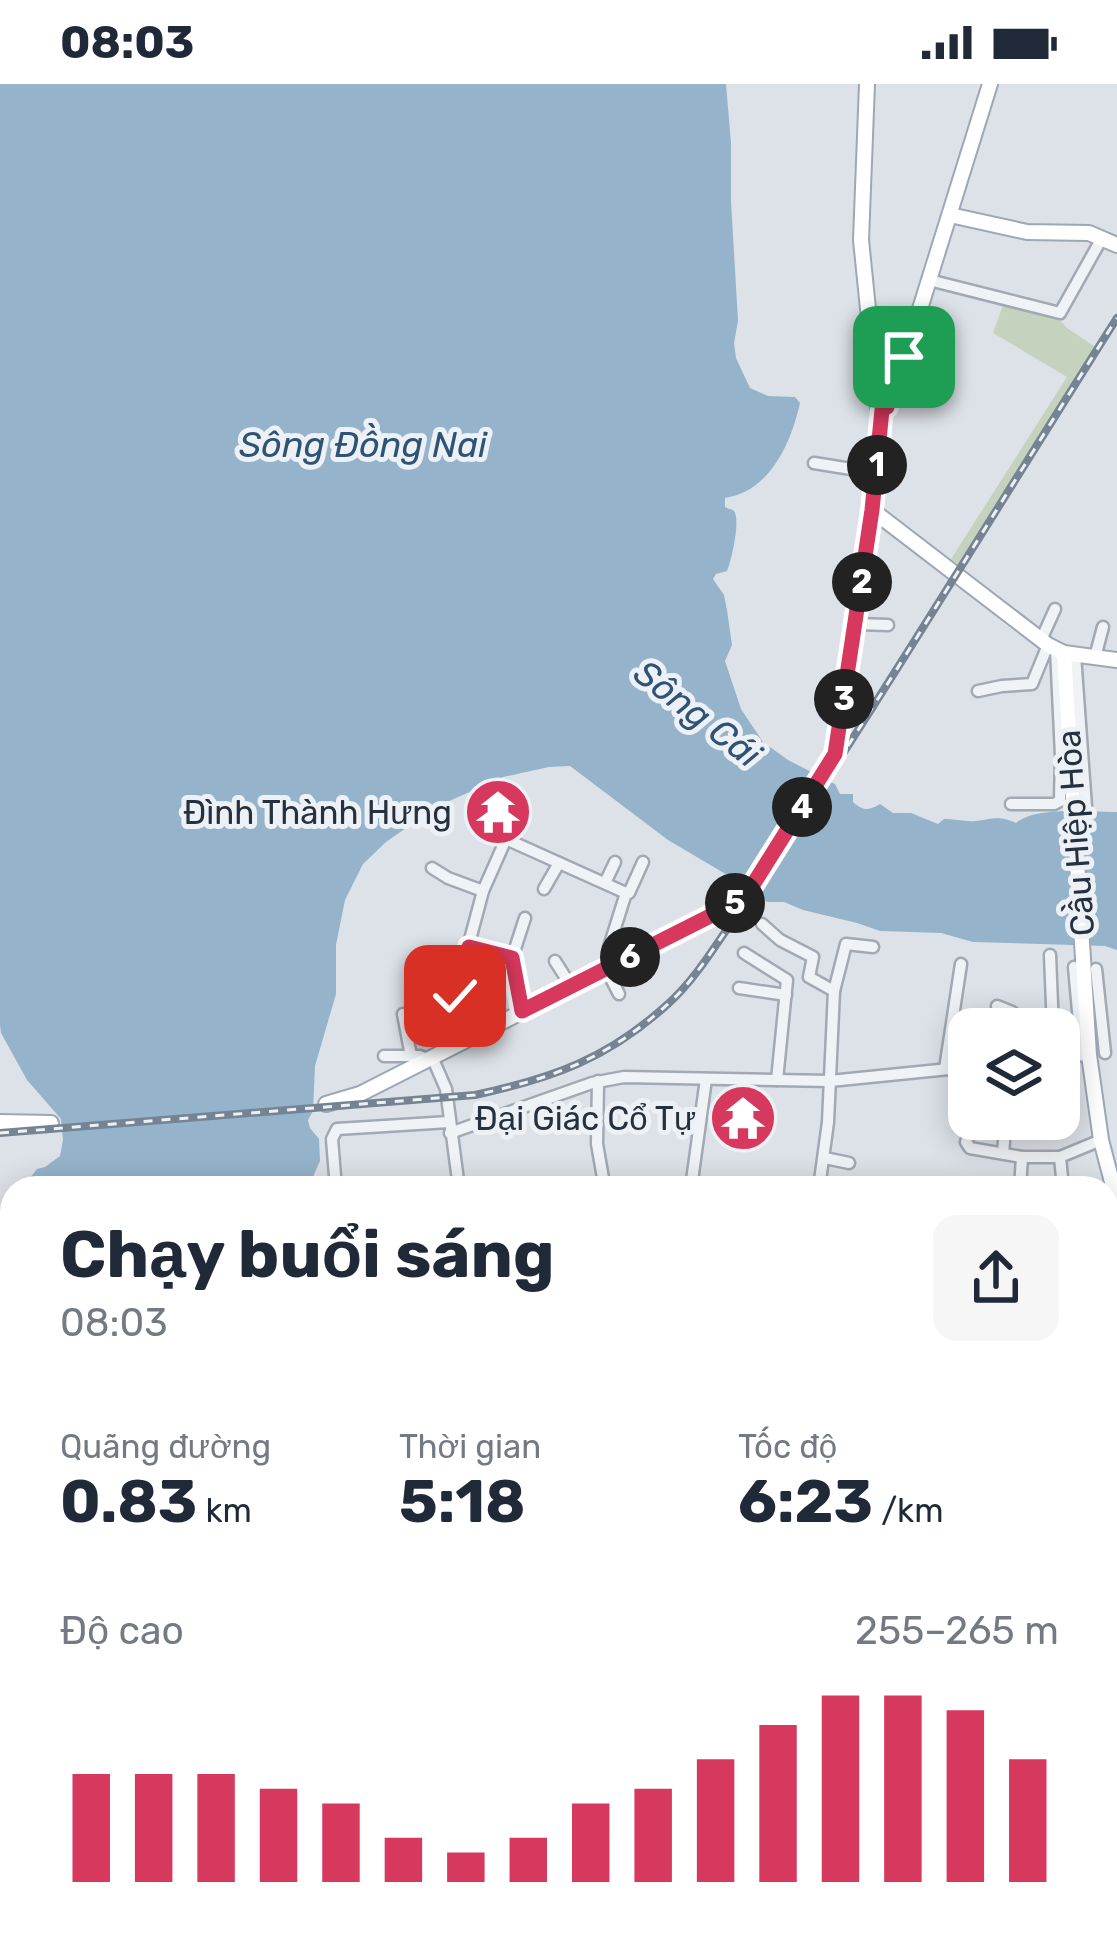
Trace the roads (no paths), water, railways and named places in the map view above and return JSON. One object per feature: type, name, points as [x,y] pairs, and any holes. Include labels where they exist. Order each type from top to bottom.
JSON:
[{"type":"main road","points":[[867,84],[863,278],[885,362],[904,357]]},
{"type":"main road","points":[[882,403],[904,357],[991,84]]},
{"type":"main road","points":[[950,215],[1027,232],[1085,232],[1110,242]]},
{"type":"main road","points":[[881,343],[903,343],[910,337]]},
{"type":"main road","points":[[326,1101],[346,1099],[370,1088],[732,905],[749,891],[834,758],[872,510],[882,403],[881,343]]},
{"type":"main road","points":[[872,510],[1057,649],[1117,660]]},
{"type":"main road","name":"Cầu Hiệp Hòa","points":[[1057,649],[1065,674],[1086,1014],[1098,1054],[1101,1140],[1110,1176]]},
{"type":"main road","points":[[2,1122],[51,1121]]},
{"type":"street","points":[[929,280],[1060,313],[1110,242]]},
{"type":"street","points":[[814,464],[876,473]]},
{"type":"street","points":[[1011,804],[1056,804],[1060,799],[1054,609]]},
{"type":"street","points":[[856,624],[888,625]]},
{"type":"street","points":[[1095,658],[1103,628]]},
{"type":"street","points":[[978,691],[1032,684],[1057,649]]},
{"type":"street","points":[[1057,649],[1086,808]]},
{"type":"street","points":[[472,809],[485,826],[506,839],[632,894]]},
{"type":"street","points":[[450,1047],[448,1022],[483,891],[506,839]]},
{"type":"street","points":[[544,889],[559,862]]},
{"type":"street","points":[[605,884],[615,862]]},
{"type":"street","points":[[619,994],[607,968],[609,947],[644,862]]},
{"type":"street","points":[[432,868],[483,891]]},
{"type":"street","points":[[522,1011],[512,958],[525,919]]},
{"type":"street","points":[[762,924],[780,940],[814,957],[808,976],[834,992]]},
{"type":"street","points":[[822,1176],[834,992],[847,944],[873,947]]},
{"type":"street","points":[[469,947],[512,958]]},
{"type":"street","points":[[744,953],[786,977],[777,1080]]},
{"type":"street","points":[[1049,955],[1052,1008]]},
{"type":"street","points":[[555,961],[571,986]]},
{"type":"street","points":[[945,1070],[961,964]]},
{"type":"street","points":[[1074,968],[1098,1054]]},
{"type":"street","points":[[1096,970],[1098,1054]]},
{"type":"street","points":[[739,988],[785,994]]},
{"type":"street","points":[[998,1006],[1003,1008]]},
{"type":"street","points":[[403,1014],[423,1058],[446,1089],[458,1176]]},
{"type":"street","points":[[384,1056],[423,1058]]},
{"type":"street","points":[[334,1176],[332,1136],[337,1130],[450,1127],[598,1081],[624,1077],[830,1081],[948,1070]]},
{"type":"street","points":[[693,1176],[706,1079]]},
{"type":"street","points":[[598,1081],[597,1144],[603,1176]]},
{"type":"street","points":[[969,1140],[967,1146],[1022,1157],[1060,1157],[1101,1140]]},
{"type":"street","points":[[1003,1153],[1004,1140]]},
{"type":"street","points":[[1021,1176],[1022,1157]]},
{"type":"street","points":[[1060,1157],[1062,1176]]},
{"type":"street","points":[[825,1158],[848,1163]]},
{"type":"water","name":"Sông Đồng Nai","points":[[0,84],[726,84],[736,358],[750,388],[768,396],[795,397],[800,403],[776,464],[754,486],[725,498],[725,507],[736,516],[735,541],[727,571],[713,579],[724,595],[732,645],[725,661],[741,709],[763,742],[835,784],[840,794],[853,794],[853,802],[863,808],[880,804],[893,813],[911,813],[938,824],[944,819],[1000,818],[1016,823],[1049,812],[1117,812],[1117,950],[880,931],[784,902],[767,902],[752,882],[734,879],[668,840],[570,766],[549,767],[503,777],[436,807],[363,864],[345,900],[336,945],[336,994],[315,1066],[313,1111],[308,1120],[319,1139],[320,1161],[313,1176],[31,1176],[60,1156],[61,1119],[27,1080],[0,1025]]},
{"type":"railway","points":[[0,1133],[475,1095],[578,1064],[624,1039],[692,978],[756,887],[1117,318]]},
{"type":"place","name":"Đình Thành Hưng","points":[[498,812]]},
{"type":"place","name":"Đại Giác Cổ Tự","points":[[743,1118]]},
{"type":"water label","name":"Sông Cái","points":[[698,713]]}]
